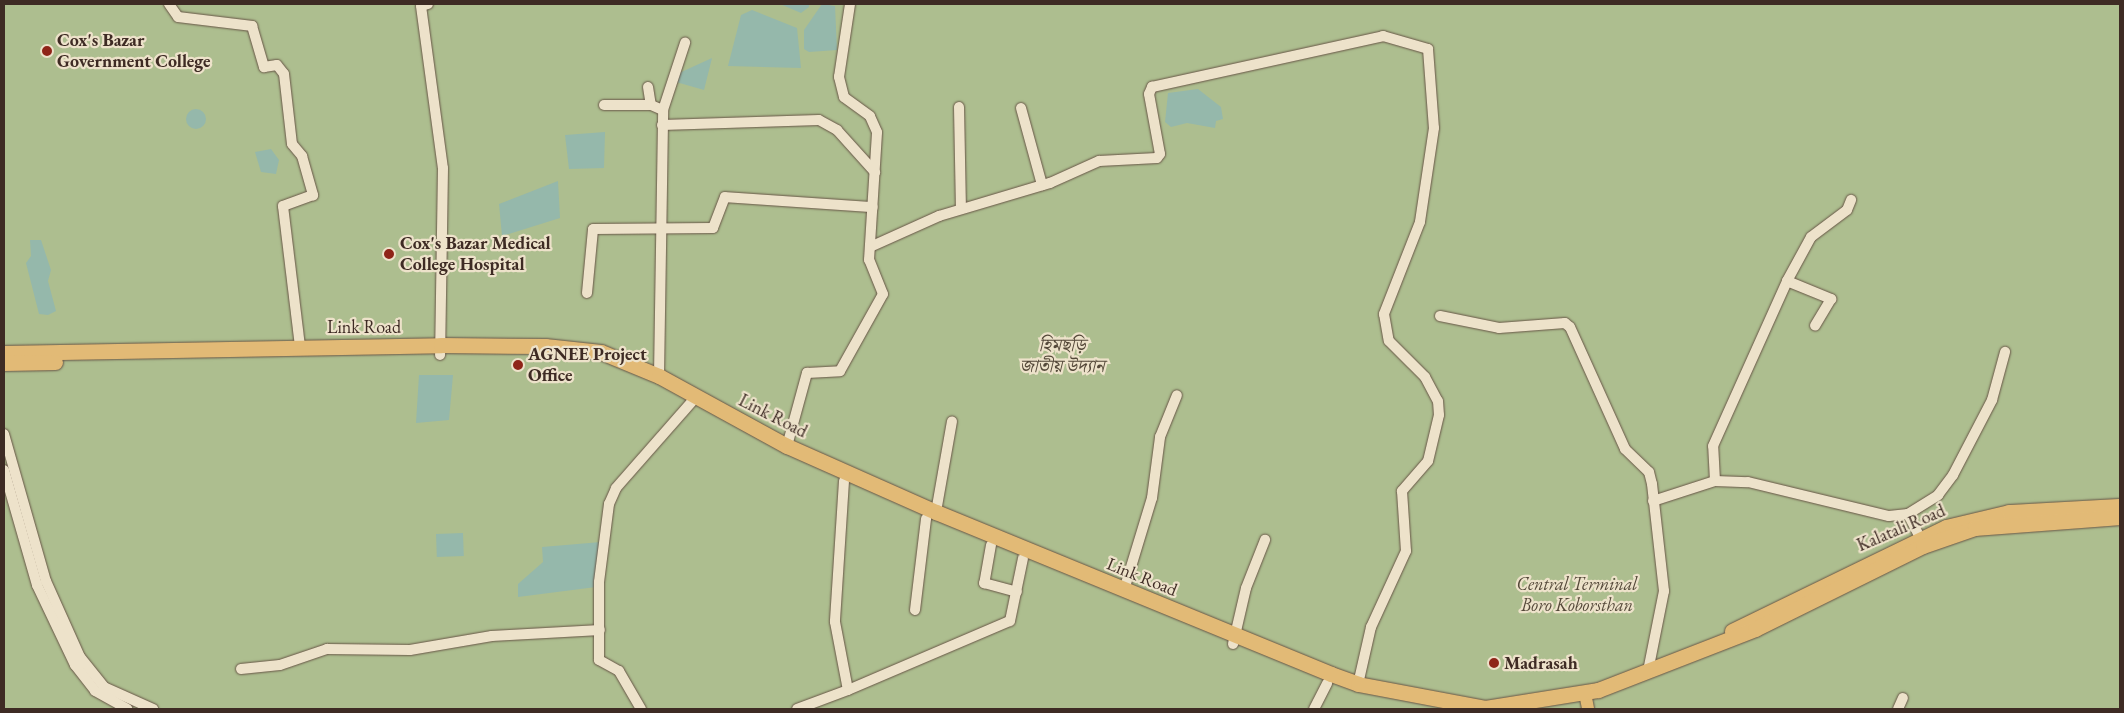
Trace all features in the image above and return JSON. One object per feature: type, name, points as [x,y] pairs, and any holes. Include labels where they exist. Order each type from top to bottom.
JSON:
[{"type":"highway","name":"Link Road","points":[[4,353],[300,346],[440,350],[599,361],[693,401],[991,545],[1022,558],[1358,684],[1493,709]]},
{"type":"highway","name":"Link Road","points":[[4,363],[570,347],[618,358],[659,376],[693,401],[783,455],[844,481],[1124,590],[1354,694],[1449,709]]},
{"type":"highway","name":"Kalatali Road","points":[[1493,709],[1585,693],[1648,671],[1714,642],[1919,536],[2009,512],[2120,506]]},
{"type":"highway","name":"Kalatali Road","points":[[1714,642],[1755,630],[1923,546],[1975,528],[2120,516]]},
{"type":"main road","points":[[1585,693],[1588,709]]},
{"type":"street","points":[[169,4],[178,17],[252,26],[264,67],[277,65],[284,74],[292,144],[302,156],[313,196],[283,206],[300,346]]},
{"type":"street","points":[[786,446],[807,373],[840,371],[881,301],[882,288],[869,265],[875,172],[875,123],[841,90],[850,4]]},
{"type":"street","points":[[423,5],[443,168],[440,350]]},
{"type":"street","points":[[870,247],[961,208],[1042,185],[1099,161],[1159,157],[1149,94],[1152,87],[1383,36],[1428,49],[1434,128],[1420,222],[1387,299],[1384,323],[1389,341],[1425,377],[1438,401],[1439,414],[1428,461],[1402,492],[1406,551],[1371,627],[1358,684]]},
{"type":"street","points":[[659,376],[663,110],[684,43]]},
{"type":"street","points":[[648,87],[650,105]]},
{"type":"street","points":[[604,105],[650,105],[663,110]]},
{"type":"street","points":[[959,107],[961,208]]},
{"type":"street","points":[[1021,108],[1042,185]]},
{"type":"street","points":[[662,125],[819,120],[837,130],[875,172]]},
{"type":"street","points":[[587,293],[593,229],[661,230],[713,228],[725,197],[873,207]]},
{"type":"street","points":[[1715,481],[1713,446],[1788,281],[1811,237],[1848,210],[1852,200]]},
{"type":"street","points":[[1788,281],[1831,299],[1815,326]]},
{"type":"street","points":[[1440,316],[1499,328],[1565,323],[1608,403],[1625,449],[1649,472],[1664,591],[1648,671]]},
{"type":"street","points":[[1653,501],[1715,481],[1748,482],[1889,516],[1908,514],[1938,495],[1967,451],[1992,400],[2005,352]]},
{"type":"street","points":[[1124,590],[1152,498],[1160,437],[1177,395]]},
{"type":"street","points":[[641,709],[619,670],[599,660],[599,582],[609,504],[616,488],[693,401]]},
{"type":"street","points":[[915,610],[931,515],[952,421]]},
{"type":"street","points":[[4,434],[46,581],[80,657],[104,687],[154,709]]},
{"type":"street","points":[[4,470],[37,585],[75,665],[96,691],[127,709]]},
{"type":"street","points":[[844,481],[835,622],[848,690]]},
{"type":"street","points":[[1908,514],[1919,536]]},
{"type":"street","points":[[1235,639],[1246,588],[1265,540]]},
{"type":"street","points":[[991,545],[984,583],[1017,592]]},
{"type":"street","points":[[797,709],[848,690],[1006,624],[1013,618],[1022,558]]},
{"type":"street","points":[[241,669],[280,665],[327,649],[410,650],[492,636],[600,630]]},
{"type":"street","points":[[1314,709],[1327,683]]},
{"type":"street","points":[[1898,709],[1903,698]]},
{"type":"green space","name":"হিমছড়ি জাতীয় উদ্যান","points":[[4,4],[2120,4],[2120,709],[4,709]]},
{"type":"shaded area","points":[[780,4],[809,4],[809,7],[801,13]]},
{"type":"shaded area","points":[[822,4],[835,6],[837,50],[809,52],[804,49],[804,30]]},
{"type":"shaded area","points":[[752,10],[797,28],[801,68],[728,66],[741,15]]},
{"type":"shaded area","points":[[712,58],[704,90],[676,82],[677,74]]},
{"type":"shaded area","points":[[1198,89],[1221,107],[1223,119],[1216,121],[1215,128],[1187,123],[1171,127],[1165,122],[1168,93]]},
{"type":"shaded area","points":[[196,109],[203,112],[206,119],[203,126],[196,129],[189,126],[186,119],[189,112]]},
{"type":"shaded area","points":[[605,132],[604,168],[569,169],[565,135]]},
{"type":"shaded area","points":[[271,149],[279,160],[276,174],[261,172],[255,152]]},
{"type":"shaded area","points":[[558,181],[560,218],[502,236],[499,204]]},
{"type":"shaded area","points":[[30,240],[41,240],[51,270],[48,281],[56,311],[48,315],[39,314],[26,263],[31,256]]},
{"type":"shaded area","points":[[419,375],[453,375],[449,420],[416,423]]},
{"type":"shaded area","points":[[463,533],[464,556],[437,557],[436,534]]},
{"type":"shaded area","points":[[601,542],[596,587],[518,597],[518,584],[543,562],[542,547]]},
{"type":"place","name":"Cox's Bazar Government College","points":[[47,51]]},
{"type":"place","name":"Cox's Bazar Medical College Hospital","points":[[389,254]]},
{"type":"place","name":"AGNEE Project Office","points":[[518,365]]},
{"type":"place","name":"Madrasah","points":[[1494,663]]},
{"type":"park label","name":"Central Terminal Boro Koborsthan","points":[[1577,595]]}]
